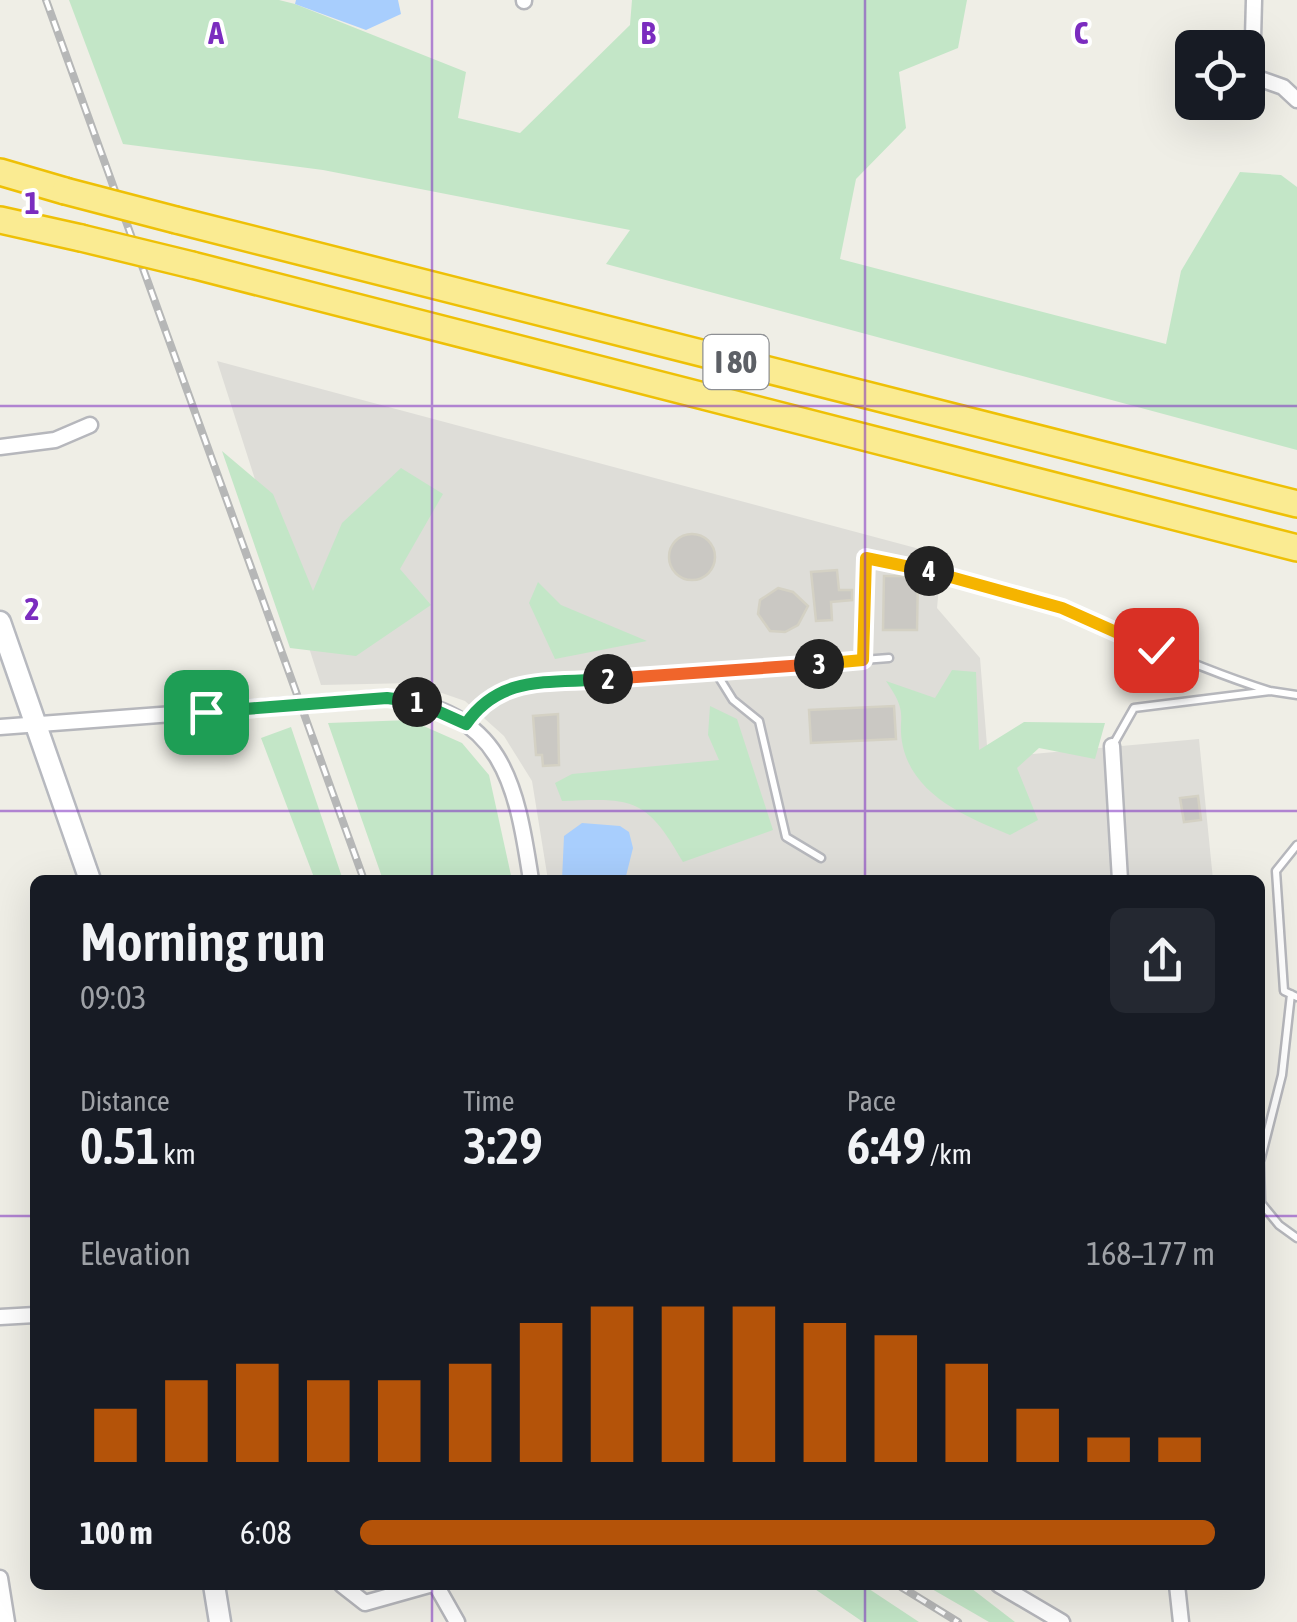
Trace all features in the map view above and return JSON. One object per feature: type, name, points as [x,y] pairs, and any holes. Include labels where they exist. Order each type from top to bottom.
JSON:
[{"type":"highway","name":"I 80","points":[[0,172],[1297,504]]},
{"type":"highway","name":"I 80","points":[[0,220],[192,265],[1297,548]]},
{"type":"main road","points":[[0,622],[88,875]]},
{"type":"main road","points":[[215,1590],[220,1622]]},
{"type":"street","points":[[1254,0],[1252,76],[1284,87],[1297,100]]},
{"type":"street","points":[[0,448],[55,440],[90,425]]},
{"type":"street","points":[[0,727],[387,698],[437,708],[466,724],[491,745],[512,781],[531,875]]},
{"type":"street","points":[[1112,746],[1120,875]]},
{"type":"street","points":[[0,1317],[30,1315]]},
{"type":"street","points":[[0,1578],[7,1622]]},
{"type":"street","points":[[347,1590],[355,1599],[376,1603],[416,1590]]},
{"type":"street","points":[[435,1590],[457,1622]]},
{"type":"street","points":[[1008,1590],[1062,1622]]},
{"type":"street","points":[[1178,1590],[1180,1622]]},
{"type":"lane","points":[[863,660],[866,558],[906,563],[1062,608],[1210,673],[1297,695]]},
{"type":"lane","points":[[466,724],[490,696],[510,686],[890,658]]},
{"type":"lane","points":[[715,671],[734,700],[760,720],[786,837],[821,858]]},
{"type":"lane","points":[[1112,746],[1134,708],[1270,691]]},
{"type":"lane","points":[[1265,1142],[1282,1075],[1294,996],[1284,991],[1276,871],[1297,845]]},
{"type":"lane","points":[[1265,1207],[1279,1225],[1297,1238]]},
{"type":"shaded area","points":[[217,361],[942,555],[937,608],[980,658],[988,758],[1199,739],[1213,875],[547,875],[532,781],[504,736],[465,701],[413,683],[321,685]]},
{"type":"green space","points":[[69,0],[279,0],[295,4],[466,72],[458,118],[520,133],[630,25],[632,0],[967,0],[958,48],[899,72],[906,128],[856,179],[840,259],[1166,344],[1181,271],[1240,172],[1281,175],[1297,187],[1297,450],[606,264],[630,230],[323,170],[123,144]]},
{"type":"green space","points":[[222,451],[273,494],[313,591],[342,523],[401,468],[443,494],[400,569],[431,605],[356,656],[290,648]]},
{"type":"green space","points":[[538,582],[561,605],[647,641],[555,659],[529,603]]},
{"type":"green space","points":[[952,670],[976,672],[979,750],[1024,722],[1105,723],[1095,759],[1039,748],[1017,768],[1038,820],[1010,835],[961,813],[931,792],[909,764],[903,747],[901,709],[886,681],[935,698]]},
{"type":"green space","points":[[710,706],[737,719],[773,830],[683,862],[658,825],[635,806],[606,800],[562,801],[555,783],[572,774],[719,760],[708,735]]},
{"type":"green space","points":[[410,720],[462,743],[489,775],[511,875],[381,875],[328,723]]},
{"type":"green space","points":[[291,727],[341,875],[313,875],[261,738]]},
{"type":"green space","points":[[816,1590],[871,1590],[919,1622],[863,1622]]},
{"type":"green space","points":[[934,1590],[973,1590],[1015,1622],[989,1622]]},
{"type":"water","points":[[296,0],[398,0],[401,14],[366,30],[295,4]]},
{"type":"water","points":[[582,823],[620,826],[629,832],[633,848],[626,875],[562,875],[564,836]]},
{"type":"building","points":[[692,534],[708,541],[715,557],[708,573],[692,580],[676,573],[669,557],[676,541]]},
{"type":"building","points":[[837,570],[839,590],[852,590],[852,600],[831,602],[832,620],[816,621],[811,572]]},
{"type":"building","points":[[884,576],[918,576],[917,630],[883,630]]},
{"type":"building","points":[[778,588],[793,592],[808,606],[798,625],[785,632],[770,631],[758,614],[760,600]]},
{"type":"building","points":[[894,706],[896,739],[811,743],[809,710]]},
{"type":"building","points":[[558,714],[559,765],[543,766],[542,755],[536,755],[533,716]]},
{"type":"building","points":[[1198,796],[1201,820],[1184,822],[1180,798]]},
{"type":"railway","points":[[46,0],[362,875]]},
{"type":"railway","points":[[906,1590],[958,1622]]},
{"type":"route","points":[[206,712],[387,698],[437,708],[466,724],[490,696],[510,686],[863,660],[866,558],[906,563],[1062,608],[1156,650]]}]
